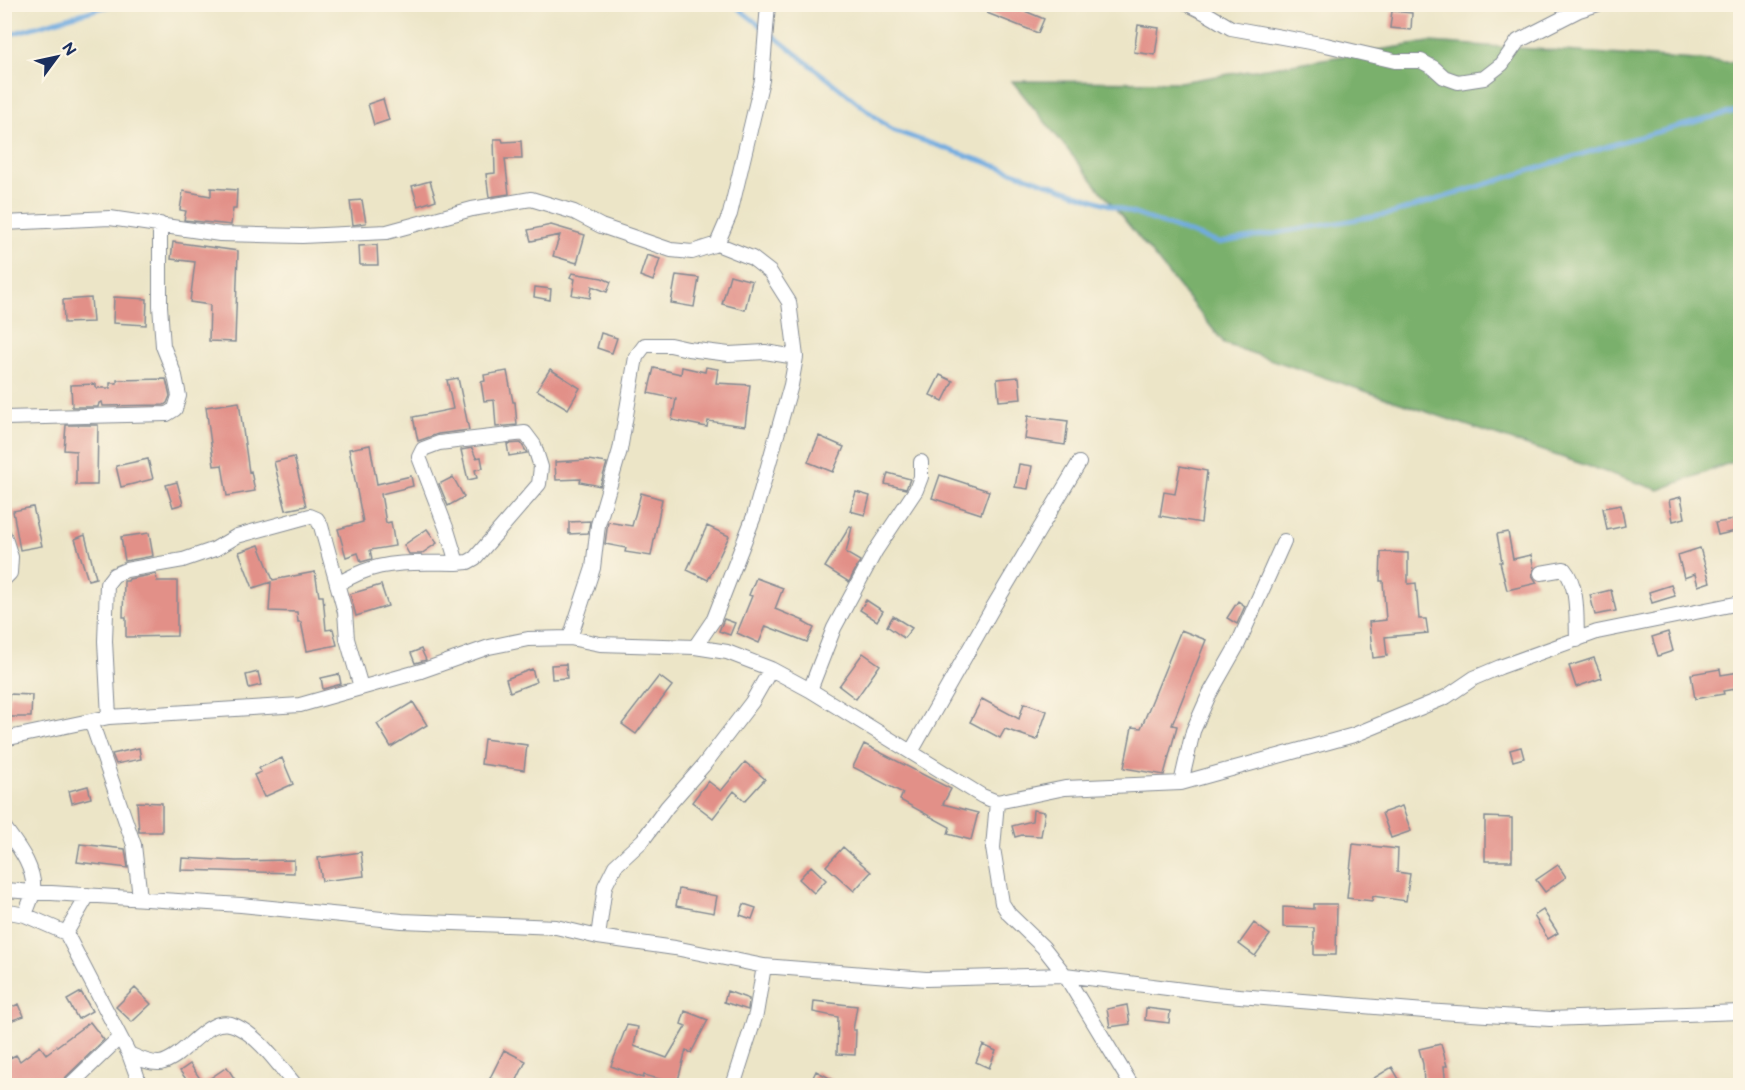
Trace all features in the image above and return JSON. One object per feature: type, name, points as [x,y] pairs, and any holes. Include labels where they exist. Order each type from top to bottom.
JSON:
[{"type":"street","points":[[717,244],[730,214],[762,80],[768,4]]},
{"type":"street","points":[[1188,4],[1231,28],[1326,45],[1395,61],[1420,61],[1434,68],[1444,77],[1458,82],[1485,78],[1502,64],[1518,41],[1579,10],[1598,4]]},
{"type":"street","points":[[4,223],[110,218],[232,234],[302,236],[387,232],[472,208],[531,199],[574,212],[601,226],[671,250],[692,252],[717,244],[752,258],[770,272],[789,302],[796,357],[791,385],[754,516],[714,619],[695,647]]},
{"type":"street","points":[[4,418],[167,414],[175,409],[179,396],[175,376],[163,346],[160,306],[160,224]]},
{"type":"street","points":[[570,638],[593,568],[598,525],[620,450],[636,357],[645,345],[670,345],[729,354],[765,352],[796,357]]},
{"type":"street","points":[[337,585],[364,571],[390,565],[457,563],[475,558],[539,484],[541,467],[534,445],[525,433],[439,443],[423,449],[419,458],[447,530],[457,563]]},
{"type":"street","points":[[810,690],[834,628],[876,550],[916,490],[921,477],[921,462]]},
{"type":"street","points":[[911,752],[992,609],[1079,463]]},
{"type":"street","points":[[109,717],[105,641],[107,584],[114,575],[126,570],[183,560],[215,549],[237,536],[310,516],[317,519],[321,526],[345,612],[347,639],[361,687]]},
{"type":"street","points":[[4,535],[11,557],[10,573],[4,579]]},
{"type":"street","points":[[1181,783],[1193,731],[1209,695],[1238,644],[1284,542]]},
{"type":"street","points":[[1541,573],[1564,569],[1571,577],[1575,600],[1577,640]]},
{"type":"street","points":[[4,740],[109,717],[300,705],[422,672],[489,647],[528,639],[570,638],[600,644],[695,647],[727,652],[771,669],[810,690],[982,796],[997,802],[1065,788],[1181,783],[1354,735],[1446,697],[1474,678],[1597,632],[1740,603]]},
{"type":"street","points":[[598,937],[605,886],[615,866],[643,840],[667,807],[703,766],[752,702],[771,669]]},
{"type":"street","points":[[91,721],[134,844],[140,898]]},
{"type":"street","points":[[997,802],[993,848],[1002,903],[1009,914],[1042,947],[1065,975],[1132,1086]]},
{"type":"street","points":[[4,827],[26,860],[32,878],[33,892],[25,915]]},
{"type":"street","points":[[4,890],[241,905],[402,921],[556,927],[598,937],[675,948],[764,966],[926,979],[1065,975],[1215,994],[1551,1019],[1740,1012]]},
{"type":"street","points":[[66,933],[88,895]]},
{"type":"street","points":[[4,910],[25,915],[66,933],[129,1054],[138,1086]]},
{"type":"street","points":[[733,1086],[756,1014],[764,966]]},
{"type":"street","points":[[129,1054],[158,1063],[172,1059],[204,1032],[220,1023],[235,1025],[252,1036],[296,1086]]},
{"type":"street","points":[[69,1086],[120,1037]]},
{"type":"green space","points":[[1429,42],[1740,63],[1740,459],[1659,490],[1225,344],[1012,81],[1180,82]]},
{"type":"building","points":[[991,4],[1008,4],[1044,19],[1038,33],[987,13]]},
{"type":"building","points":[[1392,11],[1412,13],[1411,30],[1390,28]]},
{"type":"building","points":[[1138,25],[1159,28],[1155,55],[1134,52]]},
{"type":"building","points":[[383,99],[389,120],[374,125],[368,104]]},
{"type":"building","points":[[494,139],[502,139],[503,142],[521,141],[522,159],[505,159],[509,194],[489,197],[486,174],[495,173]]},
{"type":"building","points":[[430,181],[436,200],[418,206],[412,186]]},
{"type":"building","points":[[211,188],[237,190],[236,209],[233,209],[231,225],[184,220],[186,211],[180,210],[183,191],[211,196]]},
{"type":"building","points":[[362,200],[366,223],[353,225],[350,201]]},
{"type":"building","points":[[551,225],[585,235],[577,263],[553,256],[560,235],[531,241],[528,230]]},
{"type":"building","points":[[173,242],[238,251],[235,342],[209,341],[210,305],[190,302],[195,262],[171,259]]},
{"type":"building","points":[[377,245],[378,265],[360,265],[359,246]]},
{"type":"building","points":[[647,255],[660,259],[653,281],[640,276]]},
{"type":"building","points":[[572,273],[602,278],[611,282],[607,292],[592,286],[590,298],[572,295],[575,279],[570,277]]},
{"type":"building","points":[[676,275],[699,278],[694,307],[671,303]]},
{"type":"building","points":[[730,275],[752,281],[745,310],[722,304]]},
{"type":"building","points":[[535,287],[551,289],[550,300],[534,297]]},
{"type":"building","points":[[114,297],[147,299],[146,325],[113,323]]},
{"type":"building","points":[[91,298],[93,322],[64,323],[63,300]]},
{"type":"building","points":[[601,333],[617,338],[612,353],[597,348]]},
{"type":"building","points":[[682,367],[705,372],[706,367],[718,369],[716,383],[750,385],[745,426],[708,421],[707,427],[672,420],[676,399],[648,393],[654,368],[681,374]]},
{"type":"building","points":[[550,369],[580,388],[568,409],[537,390]]},
{"type":"building","points":[[507,371],[513,402],[515,402],[517,425],[496,427],[494,400],[484,401],[481,382],[485,381],[484,375]]},
{"type":"building","points":[[940,375],[953,381],[943,401],[930,395]]},
{"type":"building","points":[[1019,377],[1021,399],[999,401],[997,379]]},
{"type":"building","points":[[458,378],[469,430],[438,434],[418,441],[413,417],[453,409],[447,380]]},
{"type":"building","points":[[166,379],[170,396],[164,405],[103,406],[102,402],[98,407],[72,407],[71,385],[96,384],[96,388],[110,388],[110,383],[117,383],[117,380]]},
{"type":"building","points":[[239,402],[249,472],[251,471],[255,491],[227,496],[222,465],[214,466],[206,407]]},
{"type":"building","points":[[1028,416],[1068,421],[1065,445],[1025,439]]},
{"type":"building","points":[[66,425],[98,425],[97,485],[76,485],[76,451],[64,450]]},
{"type":"building","points":[[819,436],[844,447],[833,472],[808,462]]},
{"type":"building","points":[[521,443],[527,453],[509,456],[507,444]]},
{"type":"building","points":[[370,445],[377,484],[411,476],[413,486],[381,494],[386,523],[391,522],[395,546],[370,550],[372,559],[361,562],[358,553],[346,557],[338,529],[363,522],[349,449]]},
{"type":"building","points":[[472,448],[476,458],[481,457],[483,468],[475,470],[477,478],[468,480],[461,450]]},
{"type":"building","points":[[294,457],[306,506],[286,510],[274,462]]},
{"type":"building","points":[[148,459],[153,479],[121,487],[116,466]]},
{"type":"building","points":[[588,460],[607,463],[600,486],[580,482],[581,479],[556,480],[555,462]]},
{"type":"building","points":[[1019,464],[1032,466],[1028,489],[1015,487]]},
{"type":"building","points":[[1180,466],[1207,471],[1201,523],[1160,516],[1164,492],[1175,494]]},
{"type":"building","points":[[888,473],[910,479],[906,489],[885,484]]},
{"type":"building","points":[[940,475],[989,491],[981,514],[932,498]]},
{"type":"building","points":[[453,477],[464,497],[448,506],[439,484]]},
{"type":"building","points":[[177,482],[183,504],[173,507],[166,485]]},
{"type":"building","points":[[856,492],[870,496],[865,515],[850,511]]},
{"type":"building","points":[[641,493],[662,499],[651,556],[625,552],[626,548],[605,544],[608,522],[632,526]]},
{"type":"building","points":[[1681,497],[1685,518],[1673,521],[1669,500]]},
{"type":"building","points":[[1621,505],[1625,526],[1607,530],[1603,508]]},
{"type":"building","points":[[33,507],[42,546],[20,550],[13,511]]},
{"type":"building","points":[[1739,519],[1740,530],[1718,535],[1715,523]]},
{"type":"building","points":[[590,521],[588,533],[569,534],[569,522]]},
{"type":"building","points":[[707,526],[729,536],[708,580],[687,570]]},
{"type":"building","points":[[850,526],[852,527],[846,553],[860,561],[849,582],[825,567]]},
{"type":"building","points":[[427,529],[437,543],[421,554],[409,554],[404,545]]},
{"type":"building","points":[[1508,532],[1513,559],[1531,555],[1534,568],[1532,575],[1537,583],[1507,590],[1500,562],[1502,562],[1497,534]]},
{"type":"building","points":[[149,533],[153,556],[125,561],[121,537]]},
{"type":"building","points":[[85,535],[96,578],[88,580],[75,539]]},
{"type":"building","points":[[259,545],[273,580],[315,572],[319,596],[323,596],[326,630],[333,629],[337,645],[307,651],[297,612],[269,611],[271,582],[253,588],[239,552]]},
{"type":"building","points":[[1700,548],[1710,582],[1698,586],[1695,574],[1684,578],[1678,555]]},
{"type":"building","points":[[1381,552],[1408,553],[1408,584],[1416,583],[1419,619],[1426,619],[1428,633],[1385,637],[1387,656],[1373,658],[1369,622],[1386,620],[1383,581],[1380,581]]},
{"type":"building","points":[[156,574],[157,581],[177,581],[177,636],[126,637],[126,617],[123,617],[124,581]]},
{"type":"building","points":[[756,578],[783,588],[775,609],[804,621],[814,628],[807,642],[766,626],[759,643],[737,633],[752,596],[749,595]]},
{"type":"building","points":[[381,585],[388,606],[356,616],[350,594]]},
{"type":"building","points":[[1671,585],[1675,596],[1652,603],[1649,592]]},
{"type":"building","points":[[1611,590],[1616,611],[1595,615],[1590,595]]},
{"type":"building","points":[[866,600],[883,611],[877,621],[860,610]]},
{"type":"building","points":[[1238,601],[1245,606],[1237,624],[1227,618]]},
{"type":"building","points":[[893,616],[912,628],[904,638],[887,626]]},
{"type":"building","points":[[724,619],[735,623],[730,635],[719,631]]},
{"type":"building","points":[[1181,630],[1206,640],[1172,725],[1177,726],[1164,775],[1124,768],[1132,727],[1141,728]]},
{"type":"building","points":[[1668,632],[1673,651],[1658,656],[1652,637]]},
{"type":"building","points":[[421,649],[426,660],[415,663],[411,653]]},
{"type":"building","points":[[863,653],[880,665],[856,699],[839,686]]},
{"type":"building","points":[[1594,658],[1602,678],[1576,687],[1569,666]]},
{"type":"building","points":[[566,664],[567,678],[552,679],[551,665]]},
{"type":"building","points":[[532,669],[536,682],[510,692],[506,679]]},
{"type":"building","points":[[1720,669],[1721,675],[1740,672],[1740,688],[1723,691],[1724,694],[1695,699],[1691,674]]},
{"type":"building","points":[[258,672],[261,685],[249,688],[246,675]]},
{"type":"building","points":[[339,674],[341,684],[323,689],[321,678]]},
{"type":"building","points":[[659,676],[672,686],[636,734],[622,724]]},
{"type":"building","points":[[9,694],[32,695],[31,717],[8,717]]},
{"type":"building","points":[[982,699],[1019,719],[1024,703],[1047,711],[1037,740],[1005,729],[1000,738],[970,722]]},
{"type":"building","points":[[413,702],[427,725],[391,747],[377,724]]},
{"type":"building","points":[[484,739],[527,745],[524,770],[481,764]]},
{"type":"building","points":[[864,744],[951,789],[943,804],[978,813],[971,840],[948,834],[950,827],[900,800],[903,793],[853,767]]},
{"type":"building","points":[[1521,747],[1524,758],[1513,761],[1510,750]]},
{"type":"building","points":[[139,748],[141,759],[116,764],[112,754]]},
{"type":"building","points":[[282,758],[293,784],[264,797],[254,775],[261,772],[259,768]]},
{"type":"building","points":[[745,762],[765,779],[745,801],[734,791],[713,818],[692,802],[708,781],[721,791]]},
{"type":"building","points":[[88,786],[91,798],[72,803],[69,791]]},
{"type":"building","points":[[137,802],[162,803],[162,832],[139,832]]},
{"type":"building","points":[[1402,806],[1411,831],[1391,838],[1382,813]]},
{"type":"building","points":[[1033,810],[1045,812],[1041,836],[1015,837],[1012,826],[1032,821]]},
{"type":"building","points":[[1485,817],[1512,818],[1512,861],[1485,861]]},
{"type":"building","points":[[80,844],[125,849],[128,868],[77,862]]},
{"type":"building","points":[[1353,844],[1398,849],[1397,872],[1410,874],[1406,901],[1373,896],[1372,901],[1347,898]]},
{"type":"building","points":[[843,847],[871,872],[854,891],[826,866]]},
{"type":"building","points":[[361,852],[364,876],[322,881],[318,858]]},
{"type":"building","points":[[182,858],[236,861],[294,860],[294,873],[181,870]]},
{"type":"building","points":[[1558,865],[1566,877],[1545,892],[1536,880]]},
{"type":"building","points":[[811,866],[826,880],[814,893],[799,879]]},
{"type":"building","points":[[679,889],[717,896],[714,913],[676,906]]},
{"type":"building","points":[[744,904],[756,908],[752,919],[740,915]]},
{"type":"building","points":[[1314,904],[1337,904],[1336,955],[1314,955],[1314,928],[1283,927],[1283,907],[1314,909]]},
{"type":"building","points":[[1543,910],[1558,933],[1548,939],[1534,916]]},
{"type":"building","points":[[1254,923],[1270,935],[1255,956],[1239,944]]},
{"type":"building","points":[[135,988],[151,1004],[132,1022],[116,1007]]},
{"type":"building","points":[[727,991],[749,999],[748,1010],[724,1002]]},
{"type":"building","points":[[81,992],[92,1011],[78,1019],[67,1000]]},
{"type":"building","points":[[814,1001],[857,1006],[853,1030],[856,1030],[855,1055],[837,1054],[838,1017],[813,1012]]},
{"type":"building","points":[[19,1004],[24,1016],[4,1023],[4,1010]]},
{"type":"building","points":[[1127,1005],[1130,1024],[1110,1027],[1107,1009]]},
{"type":"building","points":[[1146,1008],[1170,1011],[1169,1023],[1145,1020]]},
{"type":"building","points":[[685,1011],[708,1020],[691,1053],[686,1050],[677,1084],[644,1075],[643,1078],[611,1066],[627,1025],[638,1027],[634,1046],[667,1058],[686,1026],[681,1024]]},
{"type":"building","points":[[90,1022],[104,1040],[60,1085],[44,1086],[39,1079],[29,1086],[4,1086],[4,1061],[16,1055],[20,1061],[40,1046],[46,1054]]},
{"type":"building","points":[[1441,1044],[1447,1066],[1444,1066],[1446,1086],[1424,1086],[1423,1064],[1419,1049]]},
{"type":"building","points":[[983,1045],[996,1051],[989,1068],[976,1062]]},
{"type":"building","points":[[504,1050],[526,1061],[514,1086],[506,1086],[490,1078]]},
{"type":"building","points":[[190,1064],[203,1083],[227,1067],[239,1086],[191,1086],[180,1071]]},
{"type":"building","points":[[1392,1067],[1403,1086],[1361,1086]]},
{"type":"building","points":[[816,1071],[845,1086],[809,1086]]},
{"type":"waterway","points":[[4,36],[115,4]]},
{"type":"waterway","points":[[733,4],[763,28]]},
{"type":"waterway","points":[[770,33],[892,130],[1219,243],[1394,213],[1624,141],[1740,110]]}]
